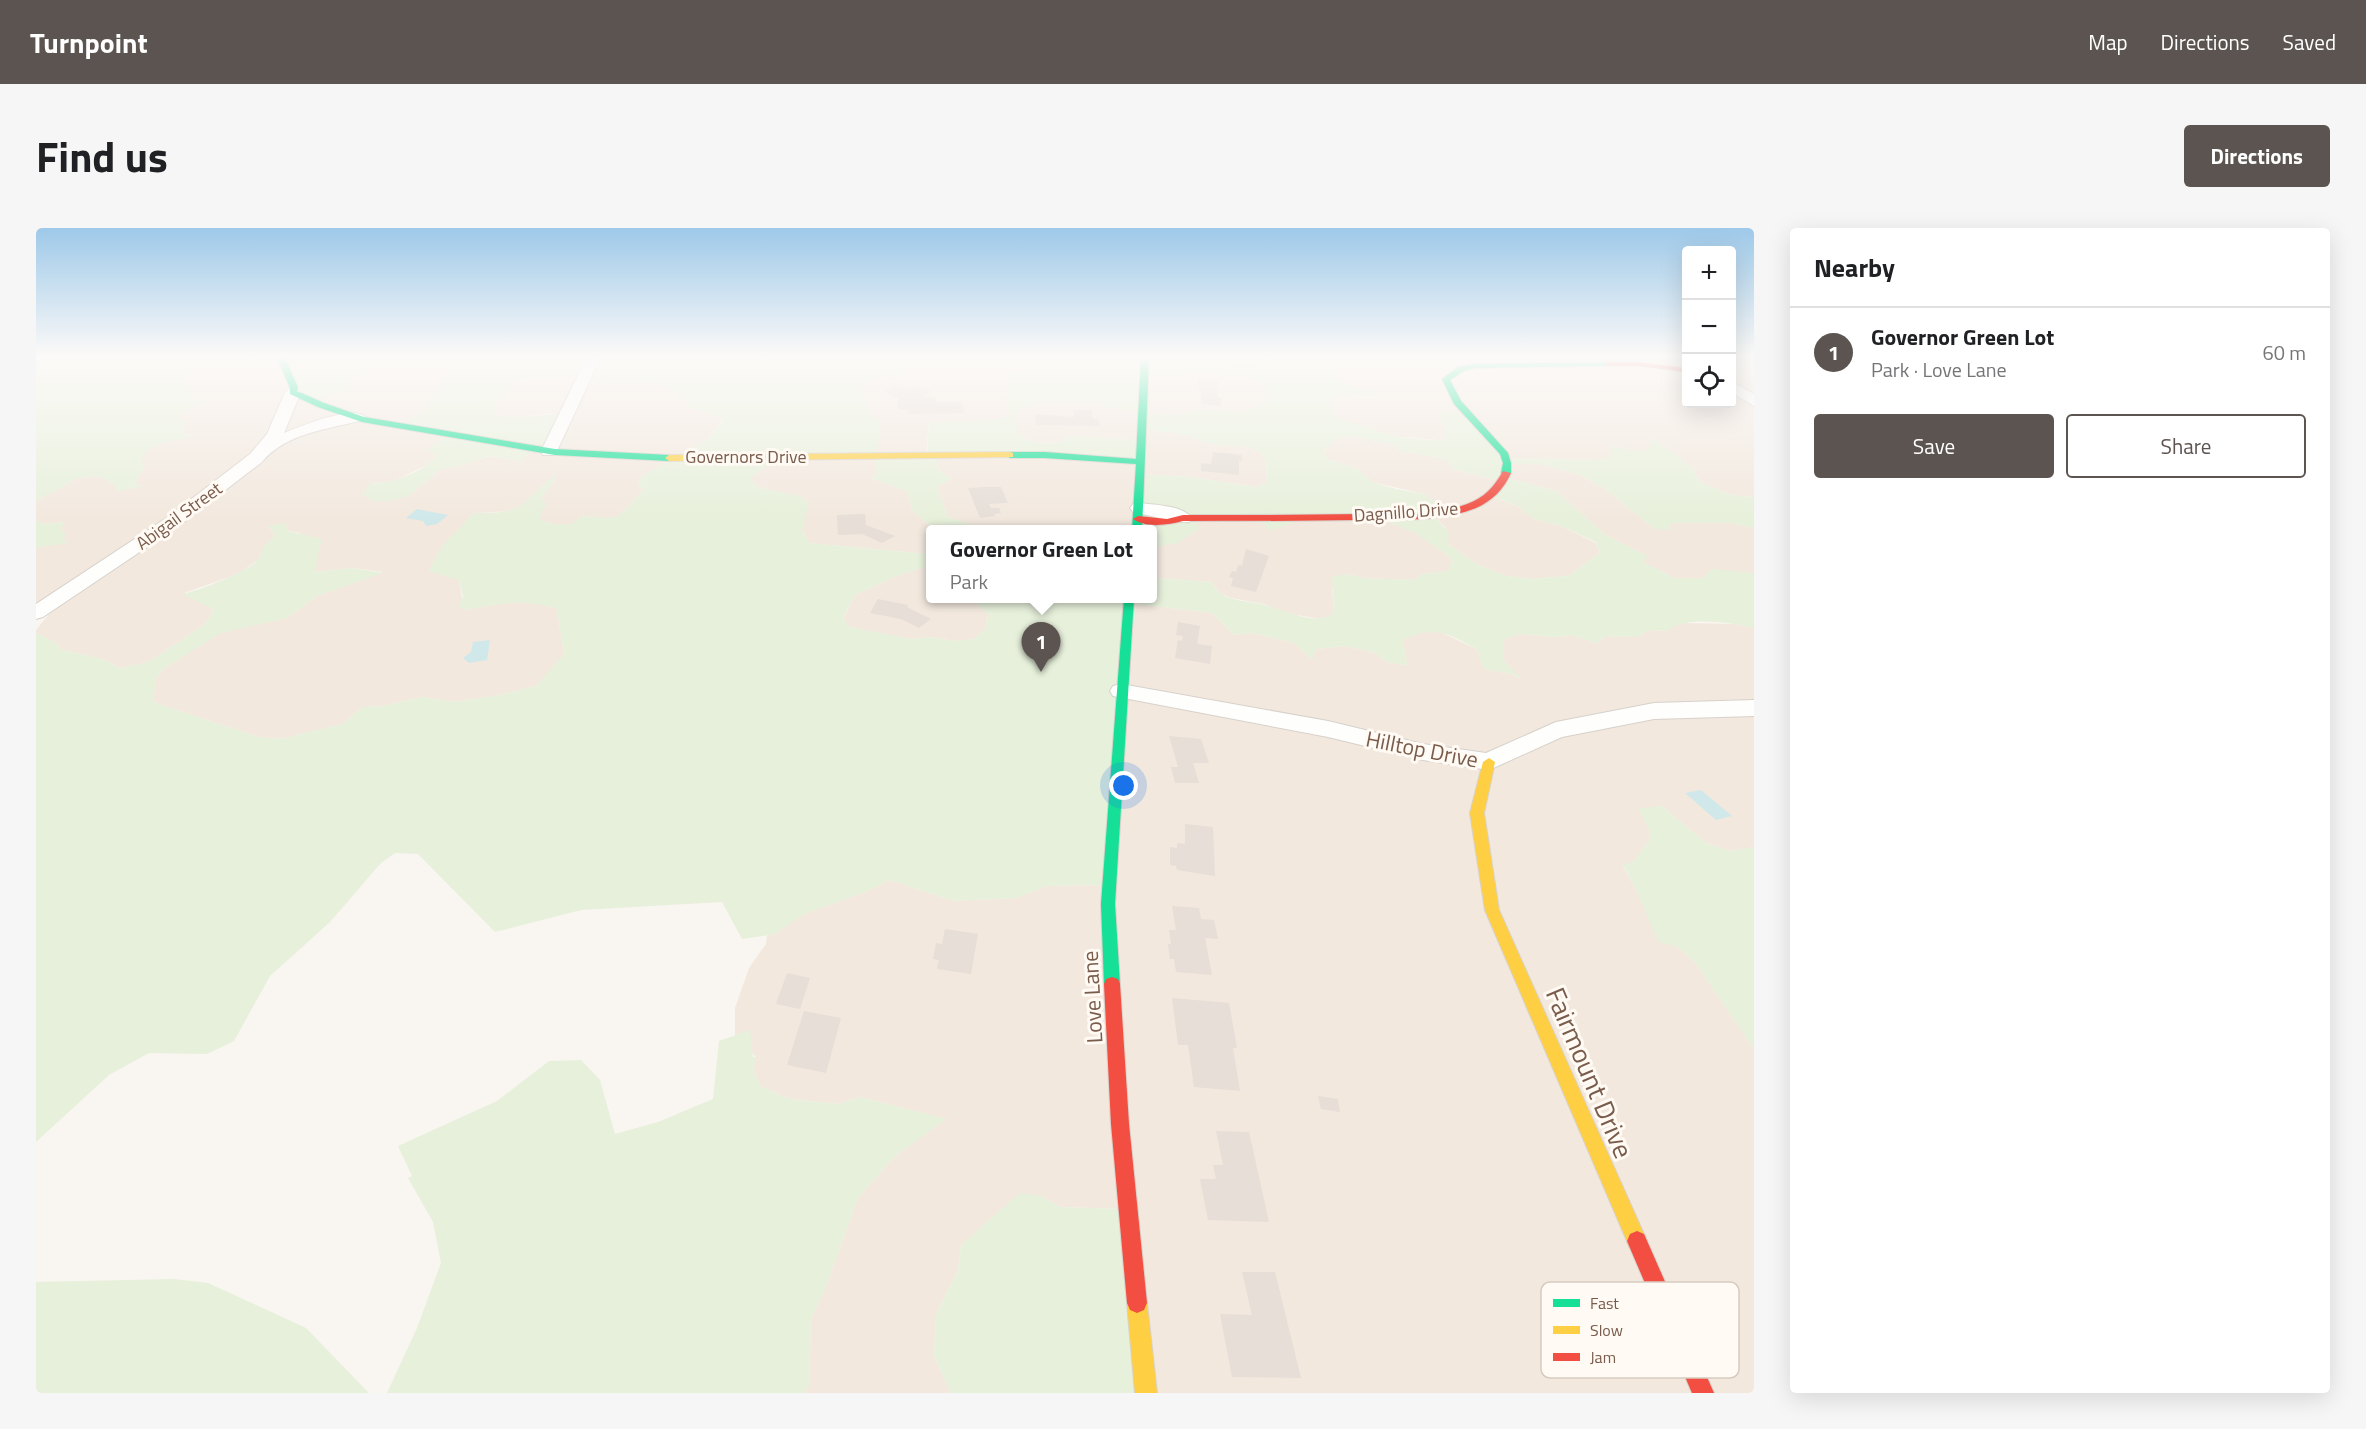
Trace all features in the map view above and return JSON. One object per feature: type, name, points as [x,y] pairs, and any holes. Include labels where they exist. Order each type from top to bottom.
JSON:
[{"type":"street","name":"Abigail Street","points":[[36,613],[174,521],[256,458],[275,435],[285,411]]},
{"type":"street","name":"Governors Drive","points":[[340,411],[417,430],[549,451],[655,458],[1045,456],[1138,462]]},
{"type":"street","points":[[549,451],[568,411]]},
{"type":"street","points":[[1138,519],[1141,411]]},
{"type":"street","name":"Dagnillo Drive","points":[[1138,519],[1167,512],[1183,518],[1404,516],[1469,507],[1495,491],[1506,473],[1507,461],[1499,448],[1466,411]]},
{"type":"street","name":"Governors Drive","points":[[263,449],[298,431],[335,419],[357,417]]},
{"type":"street","name":"Love Lane","points":[[1129,603],[1108,904],[1120,1124],[1146,1393]]},
{"type":"street","name":"Hilltop Drive","points":[[1121,691],[1328,729],[1423,752],[1489,762],[1556,730],[1654,711],[1754,708]]},
{"type":"street","name":"Fairmount Drive","points":[[1489,762],[1477,813],[1492,910],[1654,1282]]},
{"type":"street","name":"Fairmount Drive","points":[[1695,1378],[1702,1393]]},
{"type":"shaded area","points":[[186,411],[427,411],[449,435],[429,450],[436,456],[431,463],[392,482],[371,483],[368,489],[410,495],[441,469],[459,466],[489,456],[520,461],[554,413],[520,417],[495,415],[493,411],[703,411],[725,417],[707,440],[638,482],[643,491],[619,516],[608,518],[582,516],[572,524],[553,524],[540,520],[541,498],[555,480],[541,487],[535,496],[515,511],[474,513],[457,532],[459,580],[464,610],[518,601],[533,602],[557,609],[564,654],[552,671],[536,686],[495,696],[454,702],[422,697],[382,706],[363,707],[342,724],[281,739],[258,737],[153,702],[156,678],[165,668],[221,632],[287,618],[317,596],[383,572],[352,568],[314,572],[300,533],[268,527],[276,534],[263,549],[258,560],[238,574],[184,593],[213,609],[210,617],[204,625],[149,662],[120,668],[102,659],[62,650],[56,643],[36,633],[50,613],[36,605],[36,548],[67,542],[64,541],[60,530],[64,522],[45,524],[36,521],[36,501],[78,478],[99,476],[116,485],[116,491],[140,486],[135,484],[145,465],[140,463],[143,453],[157,444],[192,435],[182,434],[179,416]]},
{"type":"shaded area","points":[[870,411],[1009,411],[1009,415],[997,419],[929,423],[926,454],[876,454],[874,420]]},
{"type":"shaded area","points":[[1017,411],[1193,411],[1176,415],[1142,413],[1142,429],[1187,435],[1207,443],[1252,448],[1260,452],[1266,461],[1267,482],[1256,487],[1190,477],[1137,474],[1131,525],[971,525],[948,517],[937,487],[951,479],[938,469],[936,456],[1043,454],[1075,436],[1059,443],[1032,442],[1015,433]]},
{"type":"shaded area","points":[[1332,411],[1754,411],[1754,497],[1731,495],[1707,485],[1696,477],[1693,468],[1652,438],[1651,449],[1637,451],[1612,446],[1609,457],[1601,460],[1506,458],[1437,413],[1446,430],[1446,438],[1439,440],[1389,436],[1365,426],[1352,425],[1339,420]]},
{"type":"shaded area","points":[[1353,436],[1390,444],[1401,451],[1442,458],[1449,462],[1452,469],[1497,480],[1489,495],[1519,507],[1534,519],[1561,526],[1596,543],[1600,553],[1568,576],[1530,579],[1507,576],[1478,565],[1448,544],[1445,527],[1430,513],[1424,494],[1372,482],[1358,469],[1330,460],[1323,453],[1337,438]]},
{"type":"shaded area","points":[[875,454],[875,476],[872,478],[907,491],[912,510],[929,525],[926,525],[926,554],[809,543],[783,493],[761,488],[749,479],[766,466],[790,455]]},
{"type":"shaded area","points":[[1506,464],[1540,464],[1578,474],[1604,488],[1655,529],[1671,523],[1730,523],[1754,528],[1754,573],[1705,578],[1674,578],[1642,562],[1647,556],[1604,534],[1556,491],[1504,477]]},
{"type":"shaded area","points":[[1374,516],[1416,533],[1452,560],[1449,571],[1423,574],[1414,580],[1363,578],[1347,574],[1332,589],[1334,611],[1331,616],[1322,619],[1284,613],[1264,604],[1231,598],[1219,593],[1212,582],[1157,577],[1157,546],[1196,517]]},
{"type":"shaded area","points":[[926,566],[926,603],[976,603],[990,616],[987,618],[986,628],[974,639],[954,641],[932,637],[911,639],[850,627],[843,619],[855,595],[899,575]]},
{"type":"shaded area","points":[[1136,604],[1212,613],[1234,635],[1252,633],[1294,643],[1312,659],[1316,649],[1345,646],[1373,652],[1387,662],[1407,665],[1403,640],[1420,632],[1440,632],[1477,649],[1484,669],[1511,674],[1520,679],[1504,661],[1504,639],[1520,634],[1556,637],[1572,635],[1596,643],[1605,637],[1640,636],[1649,630],[1669,631],[1669,628],[1681,623],[1736,624],[1754,628],[1754,847],[1731,851],[1706,843],[1662,806],[1640,812],[1650,830],[1649,841],[1633,862],[1623,866],[1637,891],[1677,947],[1694,961],[1754,1049],[1754,1393],[1142,1393],[1121,1209],[1060,1207],[1041,1196],[961,1245],[958,1270],[936,1315],[934,1356],[951,1393],[803,1393],[809,1386],[811,1318],[825,1289],[858,1198],[894,1157],[945,1119],[860,1097],[838,1104],[789,1099],[760,1086],[753,1069],[756,1057],[735,1036],[735,1008],[749,968],[766,944],[767,935],[775,934],[803,914],[866,892],[890,880],[954,901],[1016,898],[1047,886],[1107,885]]},
{"type":"green space","points":[[36,411],[186,411],[179,416],[179,419],[185,421],[182,434],[194,436],[163,443],[149,450],[140,462],[145,465],[135,484],[142,487],[116,491],[116,485],[99,476],[78,478],[36,501]]},
{"type":"green space","points":[[424,411],[494,411],[495,415],[520,417],[567,413],[548,449],[534,450],[520,461],[489,456],[459,466],[441,469],[410,495],[390,501],[373,501],[362,494],[371,483],[388,482],[416,472],[436,456],[428,450],[448,435],[401,425]]},
{"type":"green space","points":[[702,411],[870,411],[871,416],[881,422],[876,453],[927,454],[929,423],[997,419],[1009,415],[1009,411],[1017,411],[1015,421],[1018,427],[1015,433],[1032,442],[1059,443],[1074,436],[1136,440],[1136,459],[936,456],[938,469],[951,479],[937,487],[948,517],[973,525],[929,525],[912,510],[907,491],[872,479],[875,476],[875,455],[790,455],[766,466],[750,479],[761,488],[799,496],[809,503],[802,530],[809,543],[926,554],[926,566],[899,575],[855,595],[843,618],[850,627],[911,639],[932,637],[954,641],[974,639],[986,628],[987,618],[990,616],[976,603],[1157,603],[1157,577],[1212,582],[1219,592],[1229,598],[1261,604],[1299,616],[1319,618],[1328,616],[1334,611],[1332,577],[1347,574],[1363,578],[1414,580],[1423,574],[1448,571],[1452,560],[1450,557],[1415,533],[1374,516],[1312,516],[1269,531],[1263,523],[1197,518],[1199,529],[1178,543],[1157,547],[1157,525],[1131,525],[1137,474],[1190,477],[1256,487],[1267,482],[1266,461],[1260,452],[1252,448],[1207,443],[1187,435],[1142,429],[1142,413],[1176,415],[1193,411],[1333,411],[1346,421],[1384,433],[1439,440],[1446,438],[1446,430],[1437,412],[1466,413],[1506,458],[1601,460],[1609,457],[1612,446],[1637,451],[1650,449],[1651,437],[1693,468],[1696,477],[1707,485],[1731,495],[1754,497],[1754,528],[1730,523],[1671,523],[1669,530],[1655,529],[1604,488],[1578,474],[1540,464],[1506,464],[1504,477],[1556,491],[1604,534],[1648,556],[1643,562],[1674,578],[1704,578],[1711,569],[1754,573],[1754,628],[1723,622],[1689,623],[1670,628],[1669,631],[1649,630],[1640,636],[1605,637],[1596,643],[1572,635],[1556,637],[1520,634],[1504,639],[1504,661],[1523,680],[1511,674],[1484,669],[1477,649],[1441,633],[1424,633],[1403,640],[1407,665],[1387,662],[1373,652],[1345,646],[1316,649],[1312,659],[1294,643],[1252,633],[1234,635],[1212,613],[1136,604],[1107,885],[1047,886],[1016,898],[954,901],[890,880],[866,892],[804,914],[775,934],[742,939],[722,902],[581,910],[495,932],[418,854],[395,853],[381,863],[330,922],[270,976],[234,1041],[207,1054],[149,1053],[109,1075],[36,1142],[36,633],[56,643],[62,650],[102,659],[120,668],[149,662],[204,625],[210,617],[213,609],[183,594],[222,580],[251,565],[258,560],[263,548],[276,534],[267,526],[285,523],[288,531],[322,539],[314,572],[352,568],[383,573],[317,596],[287,618],[221,633],[165,668],[156,678],[153,702],[258,737],[281,739],[342,724],[363,707],[382,706],[422,697],[454,702],[495,696],[536,686],[564,654],[557,609],[521,603],[464,610],[458,606],[463,597],[459,580],[428,571],[443,545],[474,513],[504,512],[520,506],[555,475],[555,480],[541,498],[547,505],[541,512],[540,520],[553,524],[571,524],[582,516],[608,518],[619,516],[643,491],[638,482],[642,476],[707,440],[725,418]],"holes":[[[1353,436],[1390,444],[1401,451],[1442,458],[1449,462],[1452,469],[1497,480],[1488,494],[1519,507],[1534,519],[1561,526],[1596,542],[1600,553],[1568,576],[1529,579],[1507,576],[1478,565],[1448,544],[1449,532],[1430,513],[1445,509],[1424,494],[1372,482],[1359,469],[1330,460],[1323,453],[1337,438]]]},
{"type":"green space","points":[[36,521],[45,524],[65,522],[60,530],[65,533],[64,541],[68,543],[36,548]]},
{"type":"green space","points":[[1662,806],[1706,843],[1731,851],[1754,847],[1754,1049],[1694,961],[1677,947],[1658,942],[1637,891],[1623,865],[1633,862],[1649,841],[1650,830],[1640,808]]},
{"type":"green space","points":[[750,1030],[753,1057],[756,1057],[753,1069],[760,1086],[789,1099],[838,1104],[860,1097],[946,1119],[894,1157],[858,1198],[825,1289],[811,1318],[809,1386],[803,1393],[387,1393],[417,1328],[441,1263],[433,1222],[408,1178],[412,1176],[398,1146],[497,1101],[549,1061],[581,1060],[600,1080],[615,1134],[658,1122],[713,1099],[719,1041]]},
{"type":"green space","points":[[1020,1193],[1041,1196],[1060,1207],[1121,1209],[1142,1393],[951,1393],[934,1356],[936,1315],[958,1270],[961,1245]]},
{"type":"green space","points":[[174,1279],[208,1283],[306,1328],[369,1393],[36,1393],[36,1282]]},
{"type":"water","points":[[417,509],[448,515],[437,524],[426,526],[423,521],[406,518]]},
{"type":"water","points":[[490,640],[487,660],[469,663],[463,658],[471,652],[473,642]]},
{"type":"water","points":[[1701,790],[1732,816],[1716,820],[1685,793]]},
{"type":"building","points":[[908,411],[964,413],[909,414]]},
{"type":"building","points":[[1073,411],[1091,411],[1093,419],[1098,419],[1100,426],[1036,425],[1035,414],[1074,417]]},
{"type":"building","points":[[1213,452],[1242,455],[1242,461],[1239,461],[1239,475],[1201,471],[1201,463],[1211,464]]},
{"type":"building","points":[[1001,487],[1008,503],[989,504],[991,508],[999,508],[1001,513],[980,518],[968,488]]},
{"type":"building","points":[[865,514],[866,525],[895,536],[882,543],[862,534],[838,535],[837,515]]},
{"type":"building","points":[[1246,549],[1269,556],[1256,592],[1231,586],[1233,578],[1229,577],[1232,571],[1236,572],[1238,565],[1242,566]]},
{"type":"building","points":[[878,599],[908,605],[907,607],[931,619],[919,628],[901,619],[870,613]]},
{"type":"building","points":[[1178,622],[1200,626],[1197,644],[1212,646],[1210,664],[1175,658],[1178,640],[1182,641],[1183,636],[1176,635]]},
{"type":"building","points":[[1169,736],[1201,739],[1209,763],[1193,763],[1199,783],[1175,783],[1171,767],[1178,767]]},
{"type":"building","points":[[1185,824],[1213,827],[1215,876],[1177,870],[1176,866],[1170,865],[1170,847],[1177,848],[1177,843],[1185,844]]},
{"type":"building","points":[[1172,906],[1199,908],[1201,919],[1214,920],[1218,939],[1205,938],[1212,975],[1176,972],[1174,959],[1170,959],[1168,944],[1171,944],[1169,930],[1176,930]]},
{"type":"building","points":[[945,929],[978,934],[971,974],[937,969],[939,960],[933,959],[936,943],[942,944]]},
{"type":"building","points":[[787,973],[810,978],[800,1009],[776,1004]]},
{"type":"building","points":[[1172,998],[1229,1003],[1237,1048],[1233,1048],[1240,1091],[1194,1087],[1188,1045],[1178,1045]]},
{"type":"building","points":[[804,1011],[841,1018],[826,1073],[787,1065]]},
{"type":"building","points":[[1318,1096],[1338,1099],[1340,1112],[1321,1109]]},
{"type":"building","points":[[1216,1131],[1249,1132],[1269,1222],[1208,1220],[1200,1179],[1216,1179],[1213,1165],[1223,1165]]},
{"type":"building","points":[[1242,1272],[1275,1272],[1301,1378],[1232,1377],[1220,1314],[1252,1315]]},
{"type":"traffic: fast","points":[[340,411],[362,419],[555,452],[669,458]]},
{"type":"traffic: fast","points":[[1137,525],[1142,411]]},
{"type":"traffic: fast","points":[[1466,411],[1504,453],[1507,463],[1506,473]]},
{"type":"traffic: fast","points":[[1010,455],[1045,455],[1138,462]]},
{"type":"traffic: fast","points":[[1112,984],[1108,904],[1129,603]]},
{"type":"traffic: slow","points":[[669,458],[1010,455]]},
{"type":"traffic: slow","points":[[1489,762],[1477,813],[1492,910],[1637,1241]]},
{"type":"traffic: slow","points":[[1137,1303],[1146,1393]]},
{"type":"traffic: jam","points":[[1138,519],[1167,522],[1183,518],[1398,517],[1439,514],[1479,503],[1500,485],[1506,473]]},
{"type":"traffic: jam","points":[[1112,984],[1120,1124],[1137,1303]]},
{"type":"traffic: jam","points":[[1637,1241],[1655,1282]]},
{"type":"traffic: jam","points":[[1696,1378],[1703,1393]]},
{"type":"place","name":"Governor Green Lot","points":[[1041,672]]}]
